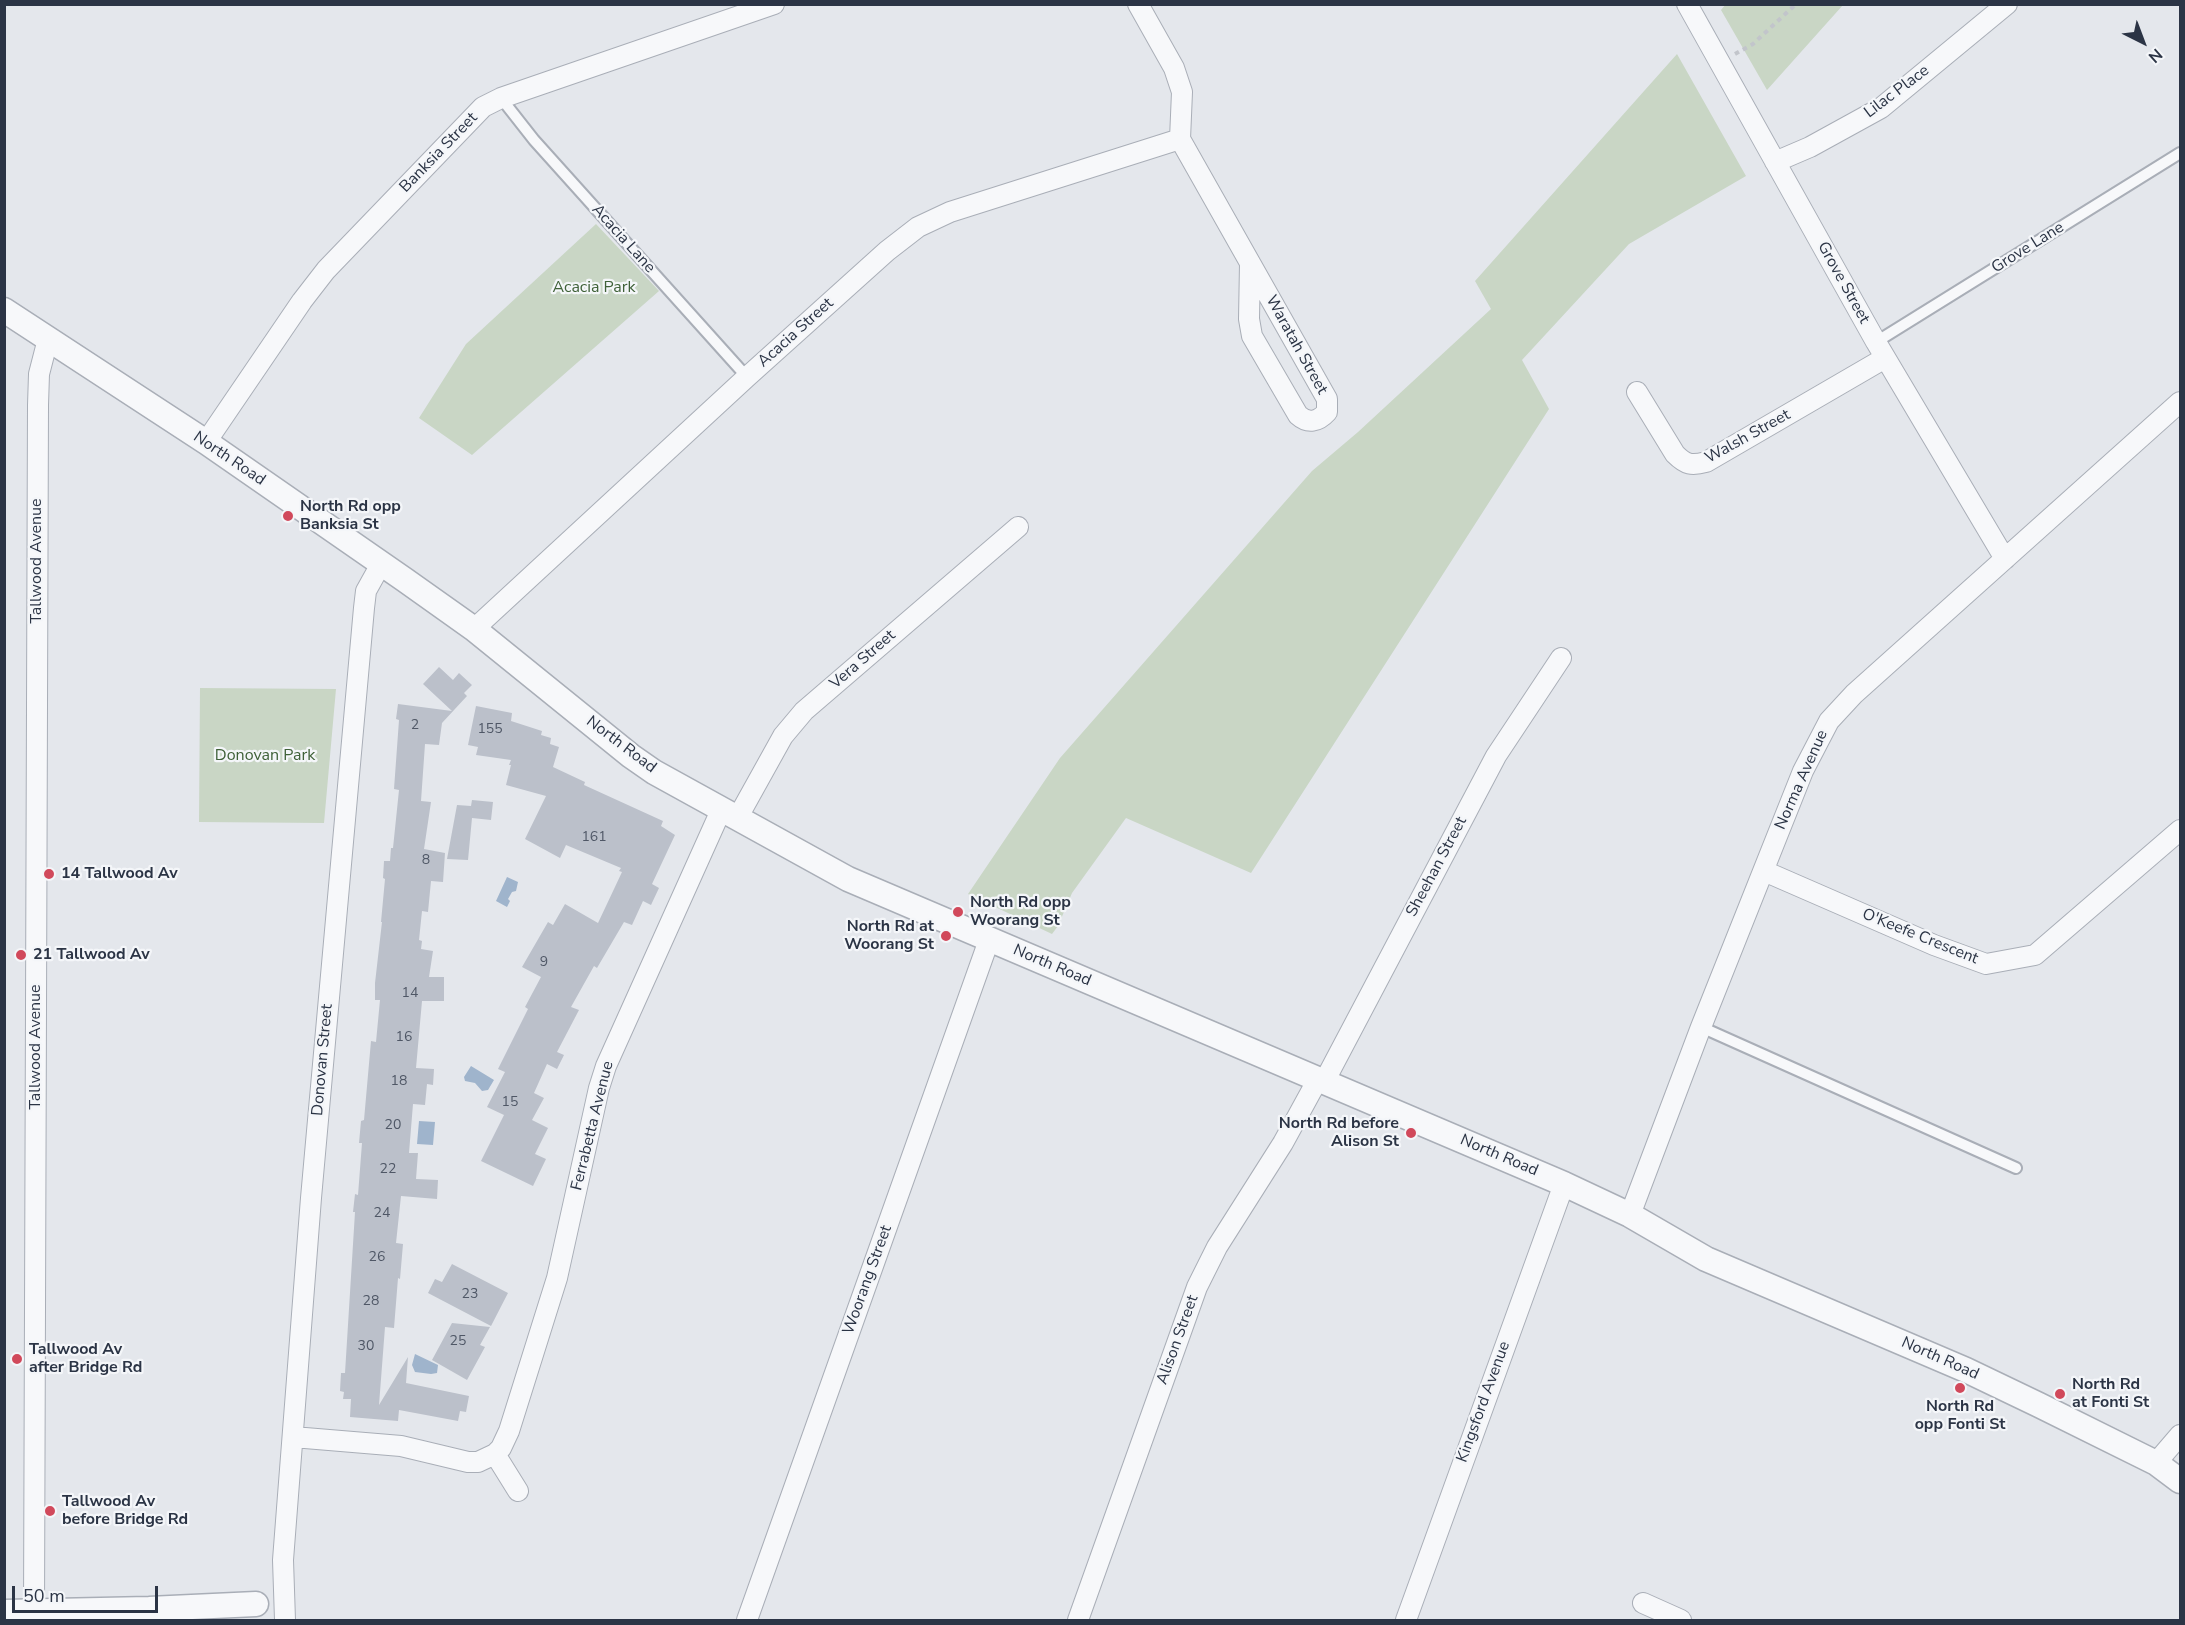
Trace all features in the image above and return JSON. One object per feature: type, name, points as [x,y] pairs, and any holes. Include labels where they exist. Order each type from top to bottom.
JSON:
[{"type":"street","name":"Banksia Street","points":[[206,442],[302,301],[326,270],[483,107],[501,98],[774,4]]},
{"type":"street","points":[[1137,4],[1174,68],[1182,92],[1180,139]]},
{"type":"street","name":"Grove Street","points":[[1687,4],[1881,350],[2005,559]]},
{"type":"street","name":"Lilac Place","points":[[1775,162],[1810,147],[1881,108],[2007,4]]},
{"type":"street","name":"Waratah Street","points":[[1180,139],[1327,399],[1327,412],[1321,419],[1312,422],[1298,415],[1252,336],[1249,319],[1250,264]]},
{"type":"street","name":"Acacia Street","points":[[474,629],[747,377],[887,251],[918,227],[950,212],[1180,139]]},
{"type":"street","name":"North Road","points":[[4,310],[206,442],[474,629],[642,764],[848,879],[1564,1184],[1630,1215],[1706,1259],[1966,1370],[2156,1463],[2181,1481]]},
{"type":"street","name":"Tallwood Avenue","points":[[34,1612],[38,417],[39,374],[48,339]]},
{"type":"street","name":"Walsh Street","points":[[1637,392],[1675,454],[1683,462],[1693,466],[1706,462],[1881,350]]},
{"type":"street","name":"Norma Avenue","points":[[1630,1215],[1701,1027],[1803,771],[1829,721],[1854,694],[2181,402]]},
{"type":"street","name":"Vera Street","points":[[730,813],[783,736],[804,711],[1018,527]]},
{"type":"street","name":"Donovan Street","points":[[285,1620],[283,1560],[311,1198],[363,620],[366,591],[381,564]]},
{"type":"street","name":"Sheehan Street","points":[[1321,1081],[1496,756],[1561,658]]},
{"type":"street","name":"Ferrabetta Avenue","points":[[495,1454],[501,1448],[509,1431],[557,1278],[599,1088],[606,1066],[730,813]]},
{"type":"street","name":"O'Keefe Crescent","points":[[1764,871],[1934,945],[1986,964],[2035,955],[2181,830]]},
{"type":"street","name":"Woorang Street","points":[[747,1620],[989,940]]},
{"type":"street","name":"Alison Street","points":[[1078,1620],[1197,1287],[1216,1247],[1321,1081]]},
{"type":"street","name":"Kingsford Avenue","points":[[1406,1620],[1564,1184]]},
{"type":"street","points":[[2156,1463],[2181,1436]]},
{"type":"street","points":[[293,1437],[401,1446],[468,1462],[478,1462],[495,1454],[518,1491]]},
{"type":"street","name":"Donovan Street","points":[[249,1617],[274,1590],[283,1560]]},
{"type":"street","name":"Donovan Street","points":[[249,1617],[282,1583]]},
{"type":"street","points":[[1643,1603],[1681,1620]]},
{"type":"street","points":[[4,1612],[149,1609],[181,1614],[249,1617]]},
{"type":"lane","name":"Acacia Lane","points":[[501,98],[534,140],[747,377]]},
{"type":"lane","name":"Grove Lane","points":[[1881,350],[2181,153]]},
{"type":"lane","points":[[1701,1027],[2016,1168]]},
{"type":"path","points":[[1719,63],[1753,44],[1796,4]]},
{"type":"green space","points":[[1726,4],[1843,5],[1767,90],[1721,10]]},
{"type":"green space","points":[[1677,54],[1746,176],[1629,244],[1522,360],[1549,409],[1251,873],[1126,818],[1072,893],[1058,926],[1052,934],[968,894],[1060,758],[1312,471],[1358,432],[1491,309],[1475,281]]},
{"type":"green space","name":"Acacia Park","points":[[596,224],[659,291],[472,455],[419,418],[466,344]]},
{"type":"green space","name":"Donovan Park","points":[[200,688],[336,689],[324,823],[199,822]]},
{"type":"water","points":[[507,877],[518,882],[516,891],[512,892],[508,899],[510,901],[507,907],[496,901]]},
{"type":"water","points":[[471,1066],[494,1080],[488,1090],[482,1091],[475,1083],[465,1081],[464,1077]]},
{"type":"water","points":[[419,1121],[435,1122],[433,1145],[417,1144]]},
{"type":"water","points":[[415,1354],[438,1365],[437,1373],[415,1372],[412,1365]]},
{"type":"building","points":[[439,667],[453,680],[459,673],[472,685],[464,693],[467,696],[442,723],[439,745],[425,744],[421,801],[431,802],[424,849],[445,853],[443,882],[431,881],[428,912],[422,911],[419,940],[422,941],[421,949],[433,951],[429,977],[444,977],[444,1001],[422,1001],[416,1068],[434,1069],[433,1085],[427,1084],[425,1105],[413,1104],[409,1153],[418,1153],[416,1179],[438,1180],[437,1199],[401,1196],[396,1243],[403,1244],[400,1279],[398,1278],[394,1328],[385,1327],[379,1405],[408,1357],[406,1383],[469,1396],[466,1412],[460,1411],[458,1421],[399,1410],[398,1421],[350,1417],[351,1399],[343,1399],[344,1392],[340,1391],[341,1373],[345,1373],[355,1212],[353,1212],[355,1194],[358,1195],[362,1143],[359,1143],[361,1121],[364,1120],[371,1041],[376,1042],[380,1000],[375,1000],[375,983],[382,922],[384,861],[390,861],[391,848],[393,848],[399,790],[394,789],[399,720],[396,719],[398,704],[452,711],[423,684]]},
{"type":"building","points":[[476,706],[512,713],[511,721],[542,731],[541,735],[551,738],[550,744],[559,747],[553,767],[585,782],[584,785],[663,821],[661,826],[675,835],[652,884],[659,888],[651,905],[643,901],[632,925],[624,922],[597,968],[594,966],[571,1007],[579,1010],[557,1052],[564,1055],[557,1069],[547,1064],[534,1093],[544,1098],[532,1120],[548,1128],[535,1154],[546,1159],[533,1186],[481,1161],[504,1115],[487,1107],[505,1072],[498,1069],[541,977],[522,967],[548,922],[553,925],[565,904],[598,923],[622,872],[619,871],[621,868],[566,845],[560,858],[525,839],[546,796],[506,785],[511,760],[476,755],[478,747],[468,745]]},
{"type":"building","points":[[472,800],[493,802],[491,820],[472,818],[468,860],[447,859],[457,805],[471,806]]},
{"type":"building","points":[[452,1264],[508,1293],[491,1326],[428,1293],[435,1279],[442,1282]]},
{"type":"building","points":[[452,1323],[490,1327],[480,1345],[485,1347],[467,1380],[432,1360]]},
{"type":"place","name":"North Rd opp Banksia St","points":[[288,516]]},
{"type":"place","name":"14 Tallwood Av","points":[[49,874]]},
{"type":"place","name":"North Rd opp Woorang St","points":[[958,912]]},
{"type":"place","name":"North Rd at Woorang St","points":[[946,936]]},
{"type":"place","name":"21 Tallwood Av","points":[[21,955]]},
{"type":"place","name":"North Rd before Alison St","points":[[1411,1133]]},
{"type":"place","name":"Tallwood Av after Bridge Rd","points":[[17,1359]]},
{"type":"place","name":"North Rd opp Fonti St","points":[[1960,1388]]},
{"type":"place","name":"North Rd at Fonti St","points":[[2060,1394]]},
{"type":"place","name":"Tallwood Av before Bridge Rd","points":[[50,1511]]}]
